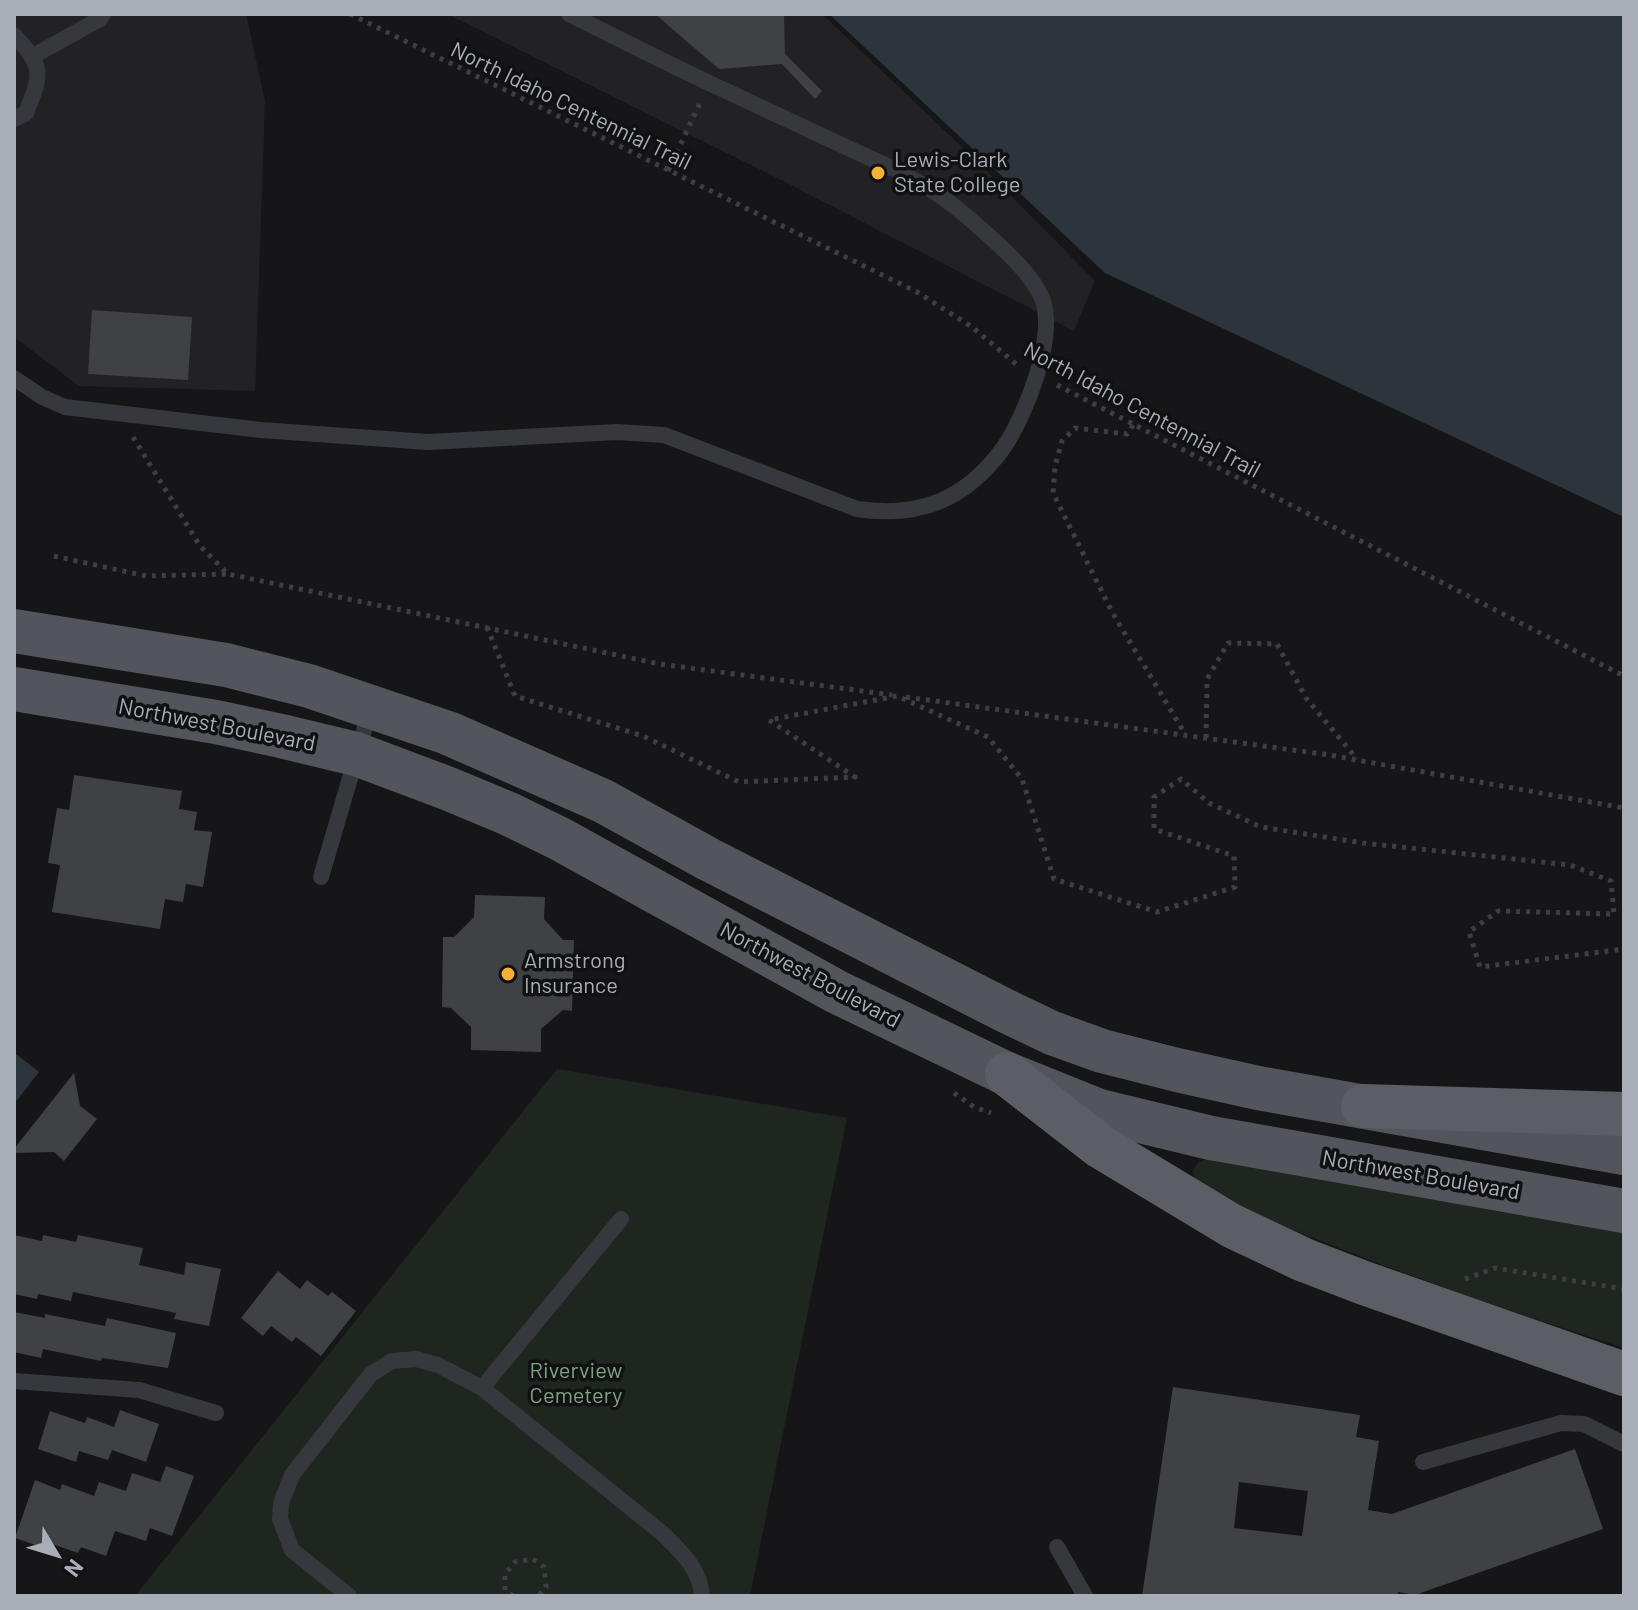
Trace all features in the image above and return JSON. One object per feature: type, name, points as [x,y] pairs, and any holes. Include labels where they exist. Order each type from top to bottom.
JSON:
[{"type":"highway","points":[[1007,1074],[1101,1147],[1232,1226],[1304,1260],[1364,1283],[1624,1374]]},
{"type":"highway","points":[[1363,1106],[1624,1114]]},
{"type":"main road","points":[[14,631],[226,665],[309,686],[448,733],[603,801],[722,866],[1052,1033],[1102,1051],[1258,1088],[1624,1153]]},
{"type":"main road","name":"Northwest Boulevard","points":[[14,689],[216,722],[356,754],[449,789],[521,820],[837,992],[1007,1074],[1099,1111],[1151,1125],[1624,1211]]},
{"type":"lane","points":[[33,56],[100,19],[103,14]]},
{"type":"lane","points":[[14,378],[42,397],[65,407],[261,430],[428,442],[617,432],[664,435],[857,509],[885,513],[912,511],[947,499],[971,482],[1017,428],[1029,402],[1046,330],[1043,300],[1015,260],[949,202],[905,174],[569,14]]},
{"type":"lane","points":[[14,35],[33,56],[39,82],[26,113],[14,119]]},
{"type":"lane","points":[[321,877],[370,707]]},
{"type":"lane","points":[[482,1388],[621,1219]]},
{"type":"lane","points":[[349,1596],[292,1550],[280,1519],[281,1503],[292,1475],[371,1374],[392,1361],[416,1359],[438,1365],[482,1388],[662,1533],[696,1571],[702,1596]]},
{"type":"lane","points":[[14,1381],[139,1390],[216,1413]]},
{"type":"lane","points":[[1423,1462],[1561,1423],[1584,1424],[1624,1444]]},
{"type":"lane","points":[[1057,1547],[1085,1596]]},
{"type":"path","name":"North Idaho Centennial Trail","points":[[350,14],[917,292],[972,327],[1018,366],[1624,676]]},
{"type":"path","points":[[668,171],[688,128]]},
{"type":"path","points":[[117,412],[200,546],[228,574]]},
{"type":"path","points":[[1133,425],[1127,434],[1075,428],[1062,441],[1055,466],[1053,493],[1112,612],[1185,735]]},
{"type":"path","points":[[54,556],[146,576],[228,574],[660,664],[1358,760],[1624,808]]},
{"type":"path","points":[[487,627],[515,696],[643,736],[739,782],[855,777],[769,720],[897,696],[988,737],[1022,779],[1054,879],[1157,912],[1235,887],[1234,856],[1154,829],[1154,797],[1181,779],[1209,803],[1261,827],[1363,843],[1570,865],[1611,881],[1614,914],[1498,911],[1469,932],[1480,967],[1624,949]]},
{"type":"path","points":[[1206,738],[1207,679],[1228,643],[1277,644],[1306,698],[1358,760]]},
{"type":"path","points":[[513,1596],[505,1590],[505,1574],[515,1562],[533,1559],[544,1567],[546,1587],[538,1596]]},
{"type":"shaded area","points":[[14,14],[246,14],[265,101],[255,391],[79,386],[14,337]]},
{"type":"shaded area","name":"Lewis-Clark State College","points":[[447,14],[822,14],[982,166],[1095,281],[1074,331],[783,181]]},
{"type":"shaded area","points":[[829,14],[1624,14],[1624,517],[1105,273]]},
{"type":"shaded area","points":[[16,1054],[39,1072],[14,1104],[14,1056]]},
{"type":"green space","name":"Riverview Cemetery","points":[[557,1069],[847,1118],[750,1596],[135,1596]]},
{"type":"green space","points":[[1207,1159],[1624,1227],[1624,1348],[1421,1279],[1246,1212],[1206,1190],[1195,1178],[1193,1170],[1199,1162]]},
{"type":"building","points":[[655,14],[784,14],[785,54],[822,91],[815,99],[782,64],[719,69]]},
{"type":"building","points":[[92,310],[192,317],[188,380],[88,374]]},
{"type":"building","points":[[74,775],[182,791],[179,809],[197,812],[194,830],[212,832],[203,887],[186,884],[183,902],[165,899],[160,929],[52,912],[60,865],[48,863],[57,808],[69,810]]},
{"type":"building","name":"Armstrong Insurance","points":[[475,895],[545,897],[544,919],[563,940],[574,940],[572,1011],[563,1010],[541,1029],[541,1052],[471,1050],[471,1027],[451,1008],[442,1007],[443,937],[454,937],[474,917]]},
{"type":"building","points":[[74,1073],[80,1106],[97,1119],[64,1161],[54,1152],[14,1153],[14,1149]]},
{"type":"building","points":[[14,1235],[42,1241],[43,1235],[76,1242],[78,1235],[143,1248],[139,1265],[184,1275],[186,1262],[221,1269],[209,1326],[174,1319],[176,1313],[73,1292],[71,1301],[38,1294],[37,1299],[14,1294]]},
{"type":"building","points":[[278,1271],[300,1289],[307,1280],[328,1296],[332,1292],[356,1311],[321,1356],[296,1337],[292,1342],[271,1326],[263,1336],[241,1318]]},
{"type":"building","points":[[14,1312],[45,1318],[45,1314],[105,1326],[107,1318],[176,1333],[168,1368],[102,1358],[101,1361],[43,1349],[41,1358],[14,1352]]},
{"type":"building","points":[[1173,1387],[1360,1415],[1356,1437],[1379,1441],[1368,1510],[1392,1514],[1575,1449],[1603,1529],[1415,1595],[1398,1592],[1397,1596],[1142,1596]],"holes":[[[1239,1482],[1308,1491],[1302,1536],[1234,1528]]]},
{"type":"building","points":[[120,1410],[159,1424],[146,1462],[112,1450],[108,1460],[79,1451],[76,1462],[38,1449],[50,1411],[85,1423],[87,1417],[114,1427]]},
{"type":"building","points":[[166,1466],[194,1476],[172,1536],[150,1528],[146,1541],[115,1531],[106,1556],[81,1547],[78,1553],[46,1542],[44,1548],[15,1538],[35,1480],[60,1490],[62,1484],[94,1496],[99,1482],[126,1491],[132,1473],[160,1482]]},
{"type":"place","name":"Lewis-Clark State College","points":[[878,173]]},
{"type":"place","name":"Armstrong Insurance","points":[[508,974]]}]
